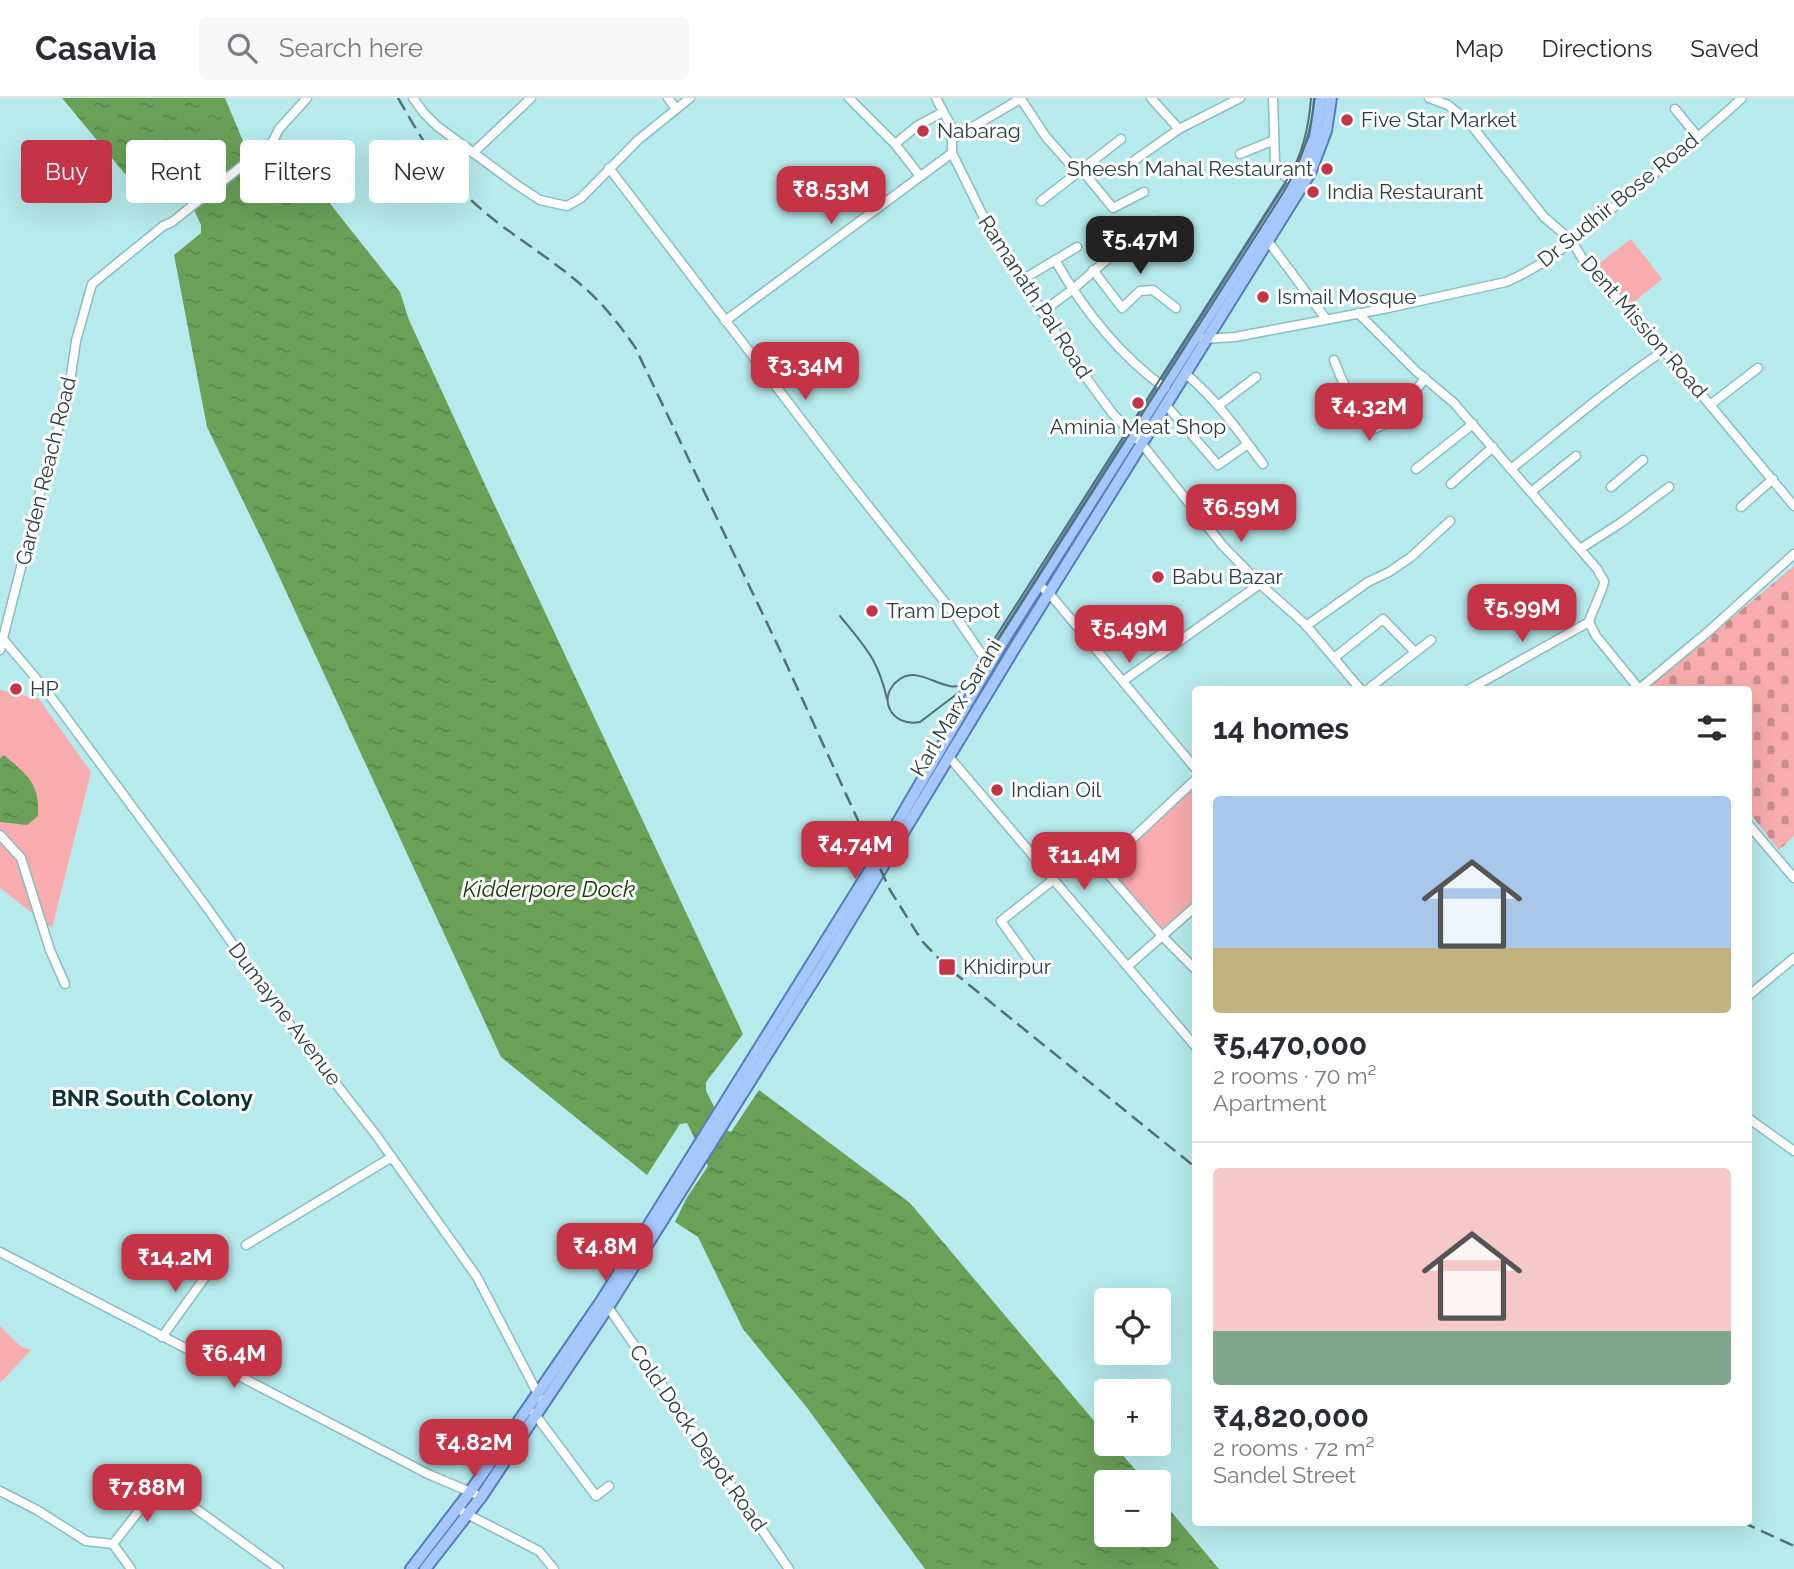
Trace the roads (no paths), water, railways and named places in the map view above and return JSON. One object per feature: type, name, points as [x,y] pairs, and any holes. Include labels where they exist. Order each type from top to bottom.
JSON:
[{"type":"main road","points":[[1298,185],[1315,138],[1321,98]]},
{"type":"main road","name":"Karl Marx Sarani","points":[[425,1569],[468,1515],[476,1494],[608,1307],[686,1174],[825,962],[1049,593],[1138,440],[1186,374],[1202,338],[1318,156],[1326,131],[1331,98]]},
{"type":"main road","points":[[731,1103],[989,663],[1138,440],[1165,388],[1202,338]]},
{"type":"main road","points":[[541,1399],[602,1300],[686,1174]]},
{"type":"main road","points":[[411,1569],[457,1509],[476,1494]]},
{"type":"street","name":"Garden Reach Road","points":[[0,650],[50,453],[67,402],[76,341],[92,284],[273,141],[279,130],[307,98]]},
{"type":"street","points":[[413,98],[437,126],[540,200],[567,206],[581,198],[638,140],[690,98]]},
{"type":"street","points":[[473,153],[531,98]]},
{"type":"street","points":[[667,98],[676,109]]},
{"type":"street","points":[[849,98],[895,144],[920,176]]},
{"type":"street","name":"Ramanath Pal Road","points":[[936,98],[952,128],[952,153],[989,228],[1076,364],[1113,414],[1138,440],[1223,546],[1306,626],[1360,686]]},
{"type":"street","points":[[952,138],[1022,98],[1046,137],[1113,208],[1144,192]]},
{"type":"street","points":[[1151,98],[1179,129]]},
{"type":"street","points":[[1135,160],[1179,129],[1240,98]]},
{"type":"street","points":[[1273,98],[1272,141],[1275,162],[1282,174],[1298,185]]},
{"type":"street","name":"Dent Mission Road","points":[[1429,98],[1448,105],[1466,119],[1544,217],[1572,241],[1582,258],[1794,506]]},
{"type":"street","name":"Dr Sudhir Bose Road","points":[[1202,338],[1358,313],[1506,282],[1523,275],[1572,241],[1742,98]]},
{"type":"street","points":[[1675,109],[1698,137]]},
{"type":"street","points":[[895,144],[916,126],[943,112]]},
{"type":"street","points":[[1041,201],[1121,139]]},
{"type":"street","points":[[1240,155],[1272,141]]},
{"type":"street","points":[[725,321],[952,153]]},
{"type":"street","points":[[610,169],[631,193],[842,474],[999,674]]},
{"type":"street","points":[[1042,312],[1072,290],[1143,228],[1158,221]]},
{"type":"street","points":[[1265,237],[1326,319]]},
{"type":"street","points":[[1021,280],[1077,247]]},
{"type":"street","points":[[1055,260],[1096,324],[1165,388]]},
{"type":"street","points":[[1093,270],[1122,308],[1140,291],[1153,290],[1176,308]]},
{"type":"street","points":[[1358,313],[1398,354],[1454,403],[1580,549],[1604,581],[1589,622],[1596,636],[1637,686]]},
{"type":"street","points":[[1511,469],[1629,373],[1663,351]]},
{"type":"street","points":[[1334,360],[1350,398],[1373,429],[1386,424],[1391,411],[1414,393],[1425,378]]},
{"type":"street","points":[[1710,405],[1758,368]]},
{"type":"street","points":[[1186,374],[1219,405],[1232,426],[1263,464]]},
{"type":"street","points":[[1219,405],[1255,377]]},
{"type":"street","points":[[1166,405],[1218,465],[1248,444]]},
{"type":"street","points":[[1416,469],[1473,424]]},
{"type":"street","points":[[1451,484],[1493,447]]},
{"type":"street","points":[[1531,492],[1576,456]]},
{"type":"street","points":[[1611,487],[1643,460]]},
{"type":"street","points":[[1741,507],[1773,479]]},
{"type":"street","points":[[1580,549],[1669,487]]},
{"type":"street","points":[[1306,626],[1368,582],[1411,557],[1450,521]]},
{"type":"street","points":[[1642,686],[1793,556]]},
{"type":"street","points":[[1123,681],[1260,584]]},
{"type":"street","points":[[1039,585],[1049,593],[1192,764]]},
{"type":"street","points":[[1331,655],[1382,619],[1414,651]]},
{"type":"street","points":[[1475,686],[1589,622]]},
{"type":"street","name":"Dumayne Avenue","points":[[3,639],[45,689],[208,909],[280,1012],[392,1157],[477,1277],[541,1399]]},
{"type":"street","points":[[1369,686],[1431,640]]},
{"type":"street","points":[[950,758],[1192,1042]]},
{"type":"street","points":[[1192,783],[1102,867],[1192,966]]},
{"type":"street","points":[[1752,830],[1794,878]]},
{"type":"street","points":[[0,835],[21,858],[50,950],[65,984]]},
{"type":"street","points":[[1036,970],[1001,920],[1053,880]]},
{"type":"street","points":[[1128,966],[1192,909]]},
{"type":"street","points":[[1752,989],[1794,958]]},
{"type":"street","points":[[1752,1121],[1794,1151]]},
{"type":"street","points":[[246,1245],[392,1157]]},
{"type":"street","points":[[0,1252],[428,1474],[476,1494]]},
{"type":"street","points":[[162,1337],[211,1269]]},
{"type":"street","name":"Cold Dock Depot Road","points":[[608,1307],[789,1569]]},
{"type":"street","points":[[533,1411],[596,1496],[609,1486]]},
{"type":"street","points":[[171,1476],[177,1495],[279,1569]]},
{"type":"street","points":[[0,1491],[37,1510],[86,1541],[113,1544],[131,1569]]},
{"type":"street","points":[[113,1544],[146,1502],[155,1497],[177,1495]]},
{"type":"street","points":[[457,1509],[539,1551],[554,1569]]},
{"type":"water","name":"Kidderpore Dock","points":[[62,98],[225,98],[243,140],[240,140],[240,203],[330,203],[400,292],[409,320],[473,459],[743,1034],[706,1082],[706,1091],[726,1130],[731,1132],[759,1090],[910,1203],[1094,1421],[1094,1456],[1123,1456],[1136,1470],[1094,1470],[1094,1547],[1171,1547],[1171,1511],[1219,1569],[925,1569],[808,1409],[743,1329],[698,1237],[675,1222],[686,1199],[708,1166],[687,1123],[680,1124],[647,1175],[501,1057],[265,546],[207,427],[174,255],[201,233],[201,225],[191,203],[226,203],[226,140],[126,140],[125,174],[112,158],[112,140],[97,140]]},
{"type":"water","points":[[4,755],[25,774],[37,795],[38,816],[27,825],[0,822],[0,758]]},
{"type":"tram line","points":[[1311,98],[1304,140],[1288,178],[967,682],[951,686],[917,675],[908,675],[892,686],[888,694],[888,702],[894,716],[910,723],[920,722],[970,684],[1283,193],[1304,147],[1314,98]]},
{"type":"tram line","points":[[840,616],[875,663],[887,699]]},
{"type":"railway","points":[[398,98],[430,150],[458,187],[483,211],[587,290],[635,347],[778,646],[890,890],[922,941],[947,967],[1192,1165]]},
{"type":"railway","points":[[1751,1526],[1794,1546]]},
{"type":"place","name":"Five Star Market","points":[[1347,120]]},
{"type":"place","name":"Nabarag","points":[[923,131]]},
{"type":"place","name":"Sheesh Mahal Restaurant","points":[[1327,169]]},
{"type":"place","name":"India Restaurant","points":[[1313,192]]},
{"type":"place","name":"Ismail Mosque","points":[[1263,297]]},
{"type":"place","name":"Aminia Meat Shop","points":[[1138,403]]},
{"type":"place","name":"Babu Bazar","points":[[1158,577]]},
{"type":"place","name":"Tram Depot","points":[[872,611]]},
{"type":"place","name":"HP","points":[[16,689]]},
{"type":"place","name":"Indian Oil","points":[[997,790]]},
{"type":"place","name":"Khidirpur","points":[[947,967]]},
{"type":"district","name":"BNR South Colony","points":[[152,1098]]}]
